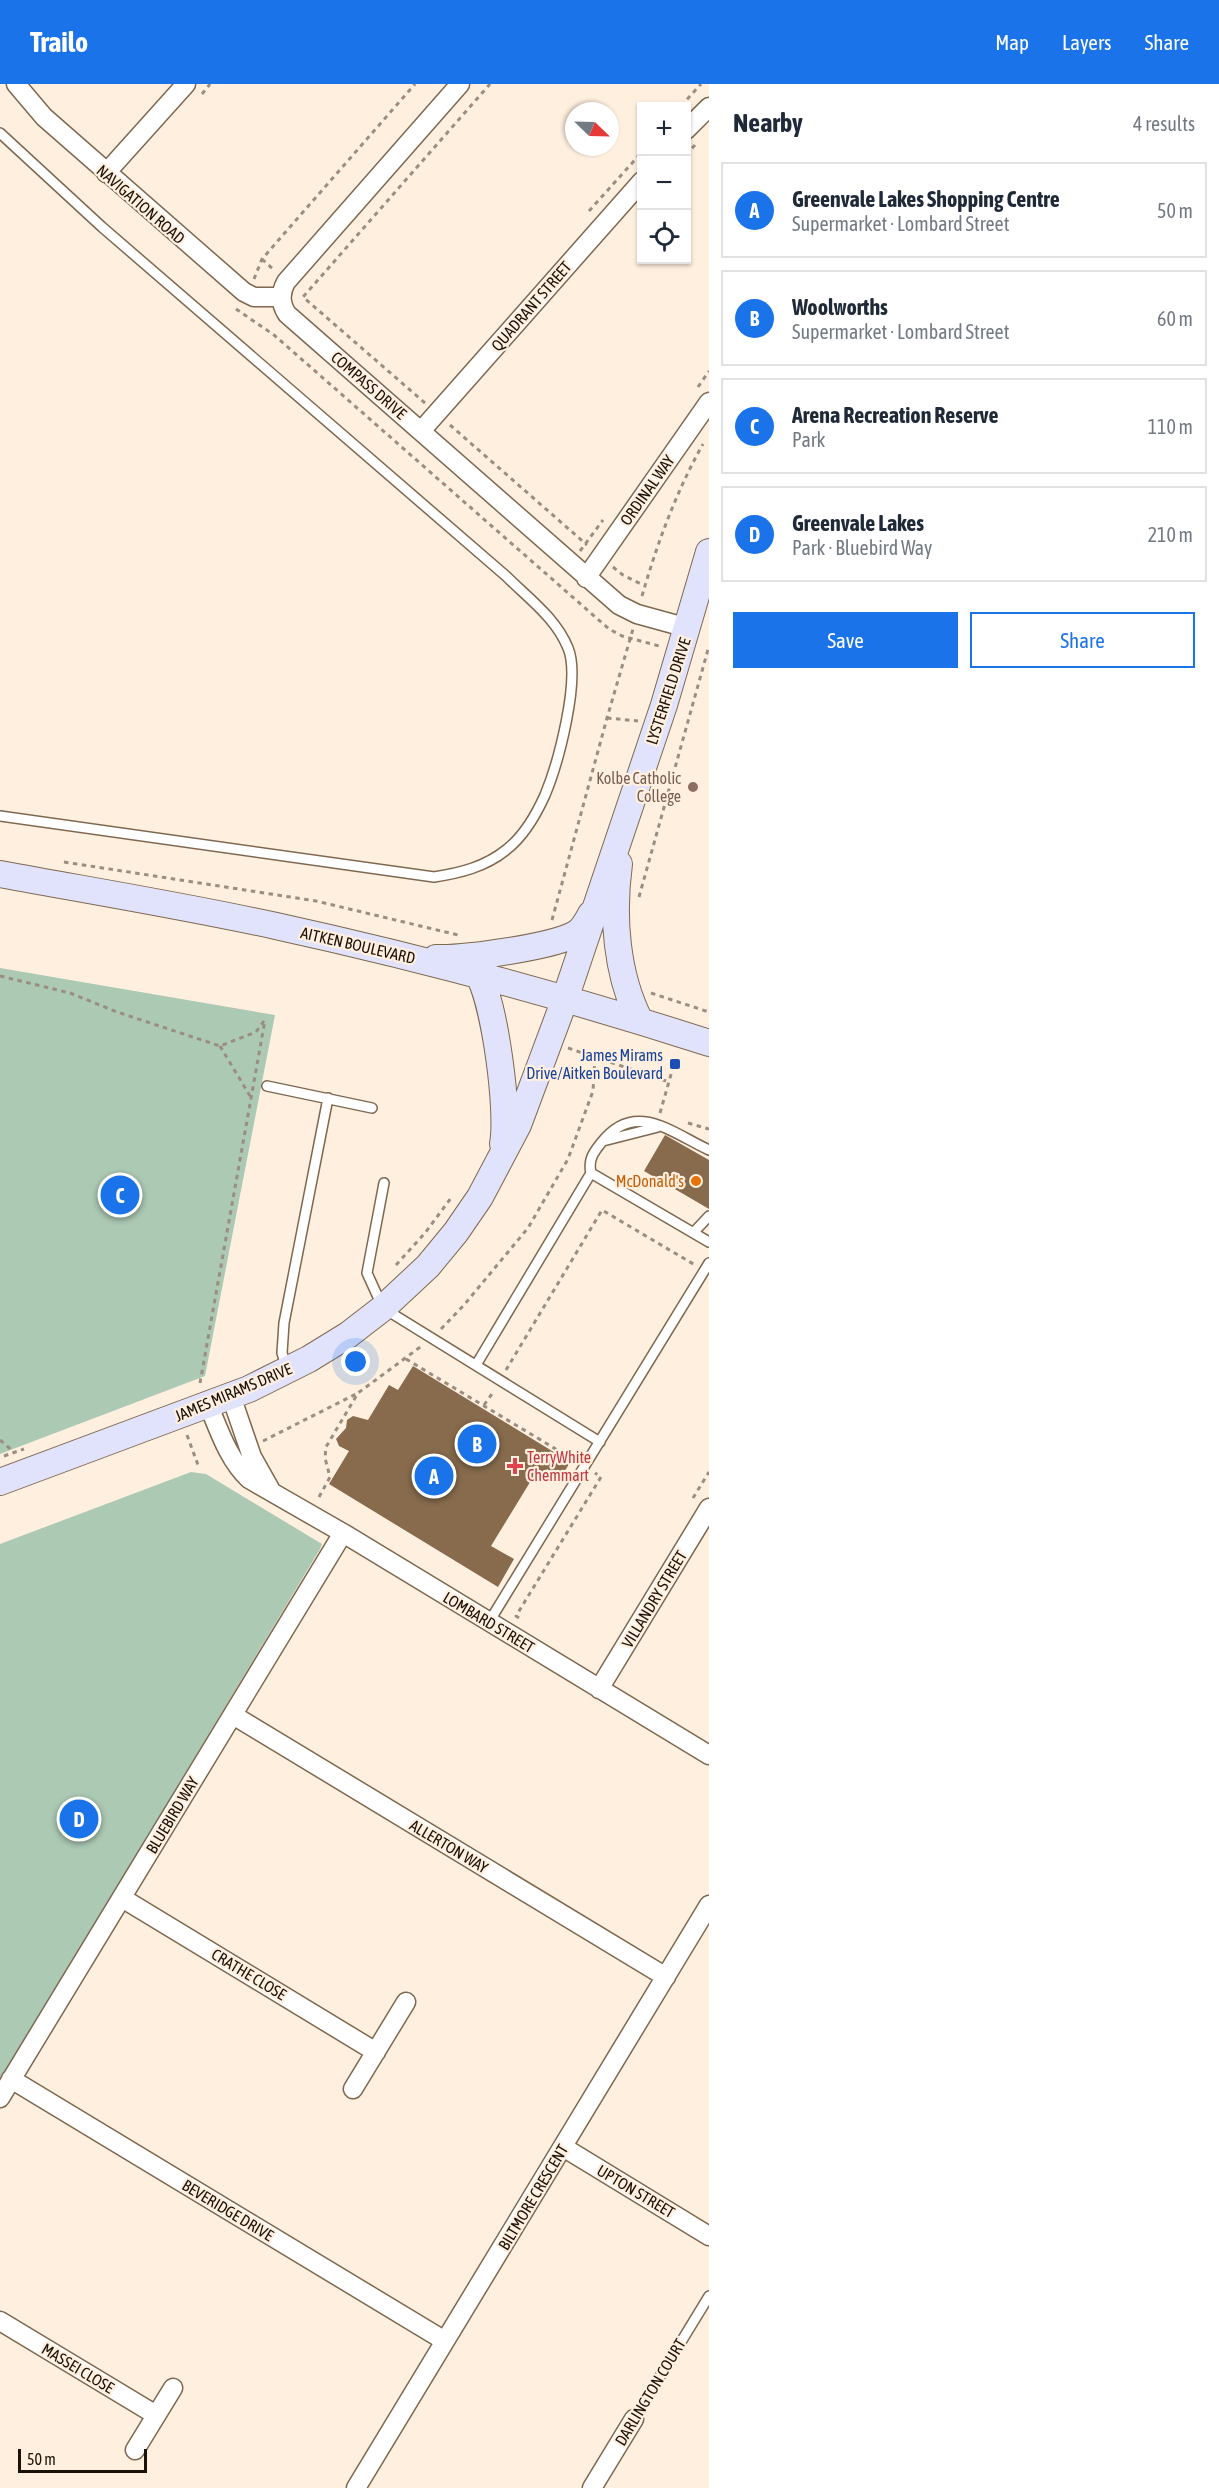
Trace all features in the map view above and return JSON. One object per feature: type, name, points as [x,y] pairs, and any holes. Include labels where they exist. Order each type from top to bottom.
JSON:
[{"type":"street","name":"NAVIGATION ROAD","points":[[16,84],[44,117],[244,292],[254,297],[281,297]]},
{"type":"street","points":[[106,173],[186,84]]},
{"type":"street","points":[[281,297],[286,282],[460,84]]},
{"type":"street","points":[[691,126],[709,107]]},
{"type":"street","name":"QUADRANT STREET","points":[[421,431],[637,187]]},
{"type":"street","name":"COMPASS DRIVE","points":[[281,297],[287,314],[619,605],[637,614],[688,628]]},
{"type":"street","name":"ORDINAL WAY","points":[[586,578],[709,402]]},
{"type":"street","name":"LYSTERFIELD DRIVE","points":[[565,999],[657,725],[709,552]]},
{"type":"street","points":[[630,805],[616,887],[618,946],[625,985],[640,1021]]},
{"type":"street","name":"AITKEN BOULEVARD","points":[[0,874],[274,926],[408,957],[565,999],[709,1043]]},
{"type":"street","points":[[408,957],[444,958],[507,951],[563,939],[582,929],[594,909]]},
{"type":"street","points":[[479,976],[485,986],[489,1006],[504,1110],[504,1137],[499,1165]]},
{"type":"street","name":"JAMES MIRAMS DRIVE","points":[[0,1482],[208,1390],[288,1370],[348,1335],[378,1298],[428,1266],[456,1232],[499,1165],[518,1125],[565,999]]},
{"type":"street","points":[[208,1390],[248,1447],[270,1489]]},
{"type":"street","name":"LOMBARD STREET","points":[[208,1390],[238,1468],[249,1479],[270,1489],[709,1755]]},
{"type":"street","name":"VILLANDRY STREET","points":[[599,1689],[709,1508]]},
{"type":"street","name":"BLUEBIRD WAY","points":[[0,2098],[343,1533]]},
{"type":"street","name":"ALLERTON WAY","points":[[233,1715],[666,1977]]},
{"type":"street","name":"CRATHE CLOSE","points":[[122,1898],[376,2052]]},
{"type":"street","name":"BILTMORE CRESCENT","points":[[356,2488],[709,1905]]},
{"type":"street","points":[[353,2089],[406,2002]]},
{"type":"street","name":"BEVERIDGE DRIVE","points":[[11,2079],[445,2341]]},
{"type":"street","name":"UPTON STREET","points":[[563,2147],[709,2236]]},
{"type":"street","name":"MASSEI CLOSE","points":[[0,2321],[156,2415]]},
{"type":"street","points":[[135,2450],[173,2388]]},
{"type":"street","name":"DARLINGTON COURT","points":[[592,2488],[634,2419]]},
{"type":"lane","points":[[0,133],[111,235],[529,598],[552,620],[569,649],[573,678],[565,723],[546,792],[537,810],[523,833],[506,850],[485,863],[460,873],[434,877],[0,816]]},
{"type":"lane","points":[[267,1086],[372,1107]]},
{"type":"lane","points":[[288,1370],[282,1353],[284,1323],[328,1098]]},
{"type":"lane","points":[[476,1365],[591,1173],[590,1159],[603,1141],[663,1125],[709,1150]]},
{"type":"lane","points":[[591,1173],[709,1242]]},
{"type":"lane","points":[[384,1183],[367,1273],[378,1298],[432,1338],[600,1442]]},
{"type":"lane","points":[[694,1232],[709,1216]]},
{"type":"lane","points":[[489,1622],[707,1267]]},
{"type":"lane","name":"DARLINGTON COURT","points":[[634,2419],[709,2296]]},
{"type":"path","points":[[262,259],[415,84]]},
{"type":"path","points":[[490,84],[303,297],[600,556],[623,575],[645,586]]},
{"type":"path","points":[[685,102],[701,84]]},
{"type":"path","points":[[233,306],[274,335],[609,629],[622,636],[667,648]]},
{"type":"path","points":[[551,926],[645,586],[666,522],[688,471],[704,443]]},
{"type":"path","points":[[637,903],[709,646]]},
{"type":"path","points":[[607,718],[657,725]]},
{"type":"path","points":[[54,861],[316,901],[466,937]]},
{"type":"path","points":[[0,976],[70,993],[117,1012],[220,1046],[235,1067],[251,1097]]},
{"type":"path","points":[[644,991],[709,1012]]},
{"type":"path","points":[[208,1390],[251,1097],[265,1020],[256,1032],[220,1046]]},
{"type":"path","points":[[548,1042],[669,1082]]},
{"type":"path","points":[[248,1447],[295,1427],[358,1393],[432,1338],[464,1305],[528,1228],[568,1159],[593,1091],[595,1057]]},
{"type":"path","points":[[660,1114],[674,1064]]},
{"type":"path","points":[[378,1298],[455,1193]]},
{"type":"path","points":[[484,1406],[602,1210],[707,1267]]},
{"type":"path","points":[[406,1359],[601,1477],[516,1616],[526,1622]]},
{"type":"path","points":[[319,1497],[330,1477],[325,1458],[326,1447],[358,1393]]},
{"type":"path","points":[[0,1440],[14,1452]]},
{"type":"path","points":[[0,1457],[26,1448]]},
{"type":"path","points":[[691,1502],[709,1472]]},
{"type":"green space","points":[[0,968],[275,1015],[205,1376],[0,1454]]},
{"type":"green space","points":[[191,1472],[206,1474],[322,1544],[0,2081],[0,1544]]},
{"type":"building","points":[[665,1135],[709,1160],[709,1209],[644,1171]]},
{"type":"building","points":[[413,1366],[570,1462],[561,1478],[547,1469],[541,1478],[535,1474],[491,1546],[514,1559],[498,1587],[329,1484],[349,1451],[339,1446],[336,1439],[346,1428],[347,1420],[353,1416],[368,1420],[389,1385],[398,1390]]},
{"type":"place","name":"Kolbe Catholic College","points":[[693,787]]},
{"type":"place","name":"James Mirams Drive/Aitken Boulevard","points":[[675,1064]]},
{"type":"place","name":"McDonald's","points":[[696,1181]]},
{"type":"place","name":"Arena Recreation Reserve","points":[[120,1195]]},
{"type":"place","name":"Woolworths","points":[[477,1444]]},
{"type":"place","name":"TerryWhite Chemmart","points":[[515,1466]]},
{"type":"place","name":"Greenvale Lakes Shopping Centre","points":[[434,1476]]},
{"type":"place","name":"Greenvale Lakes","points":[[79,1819]]}]
